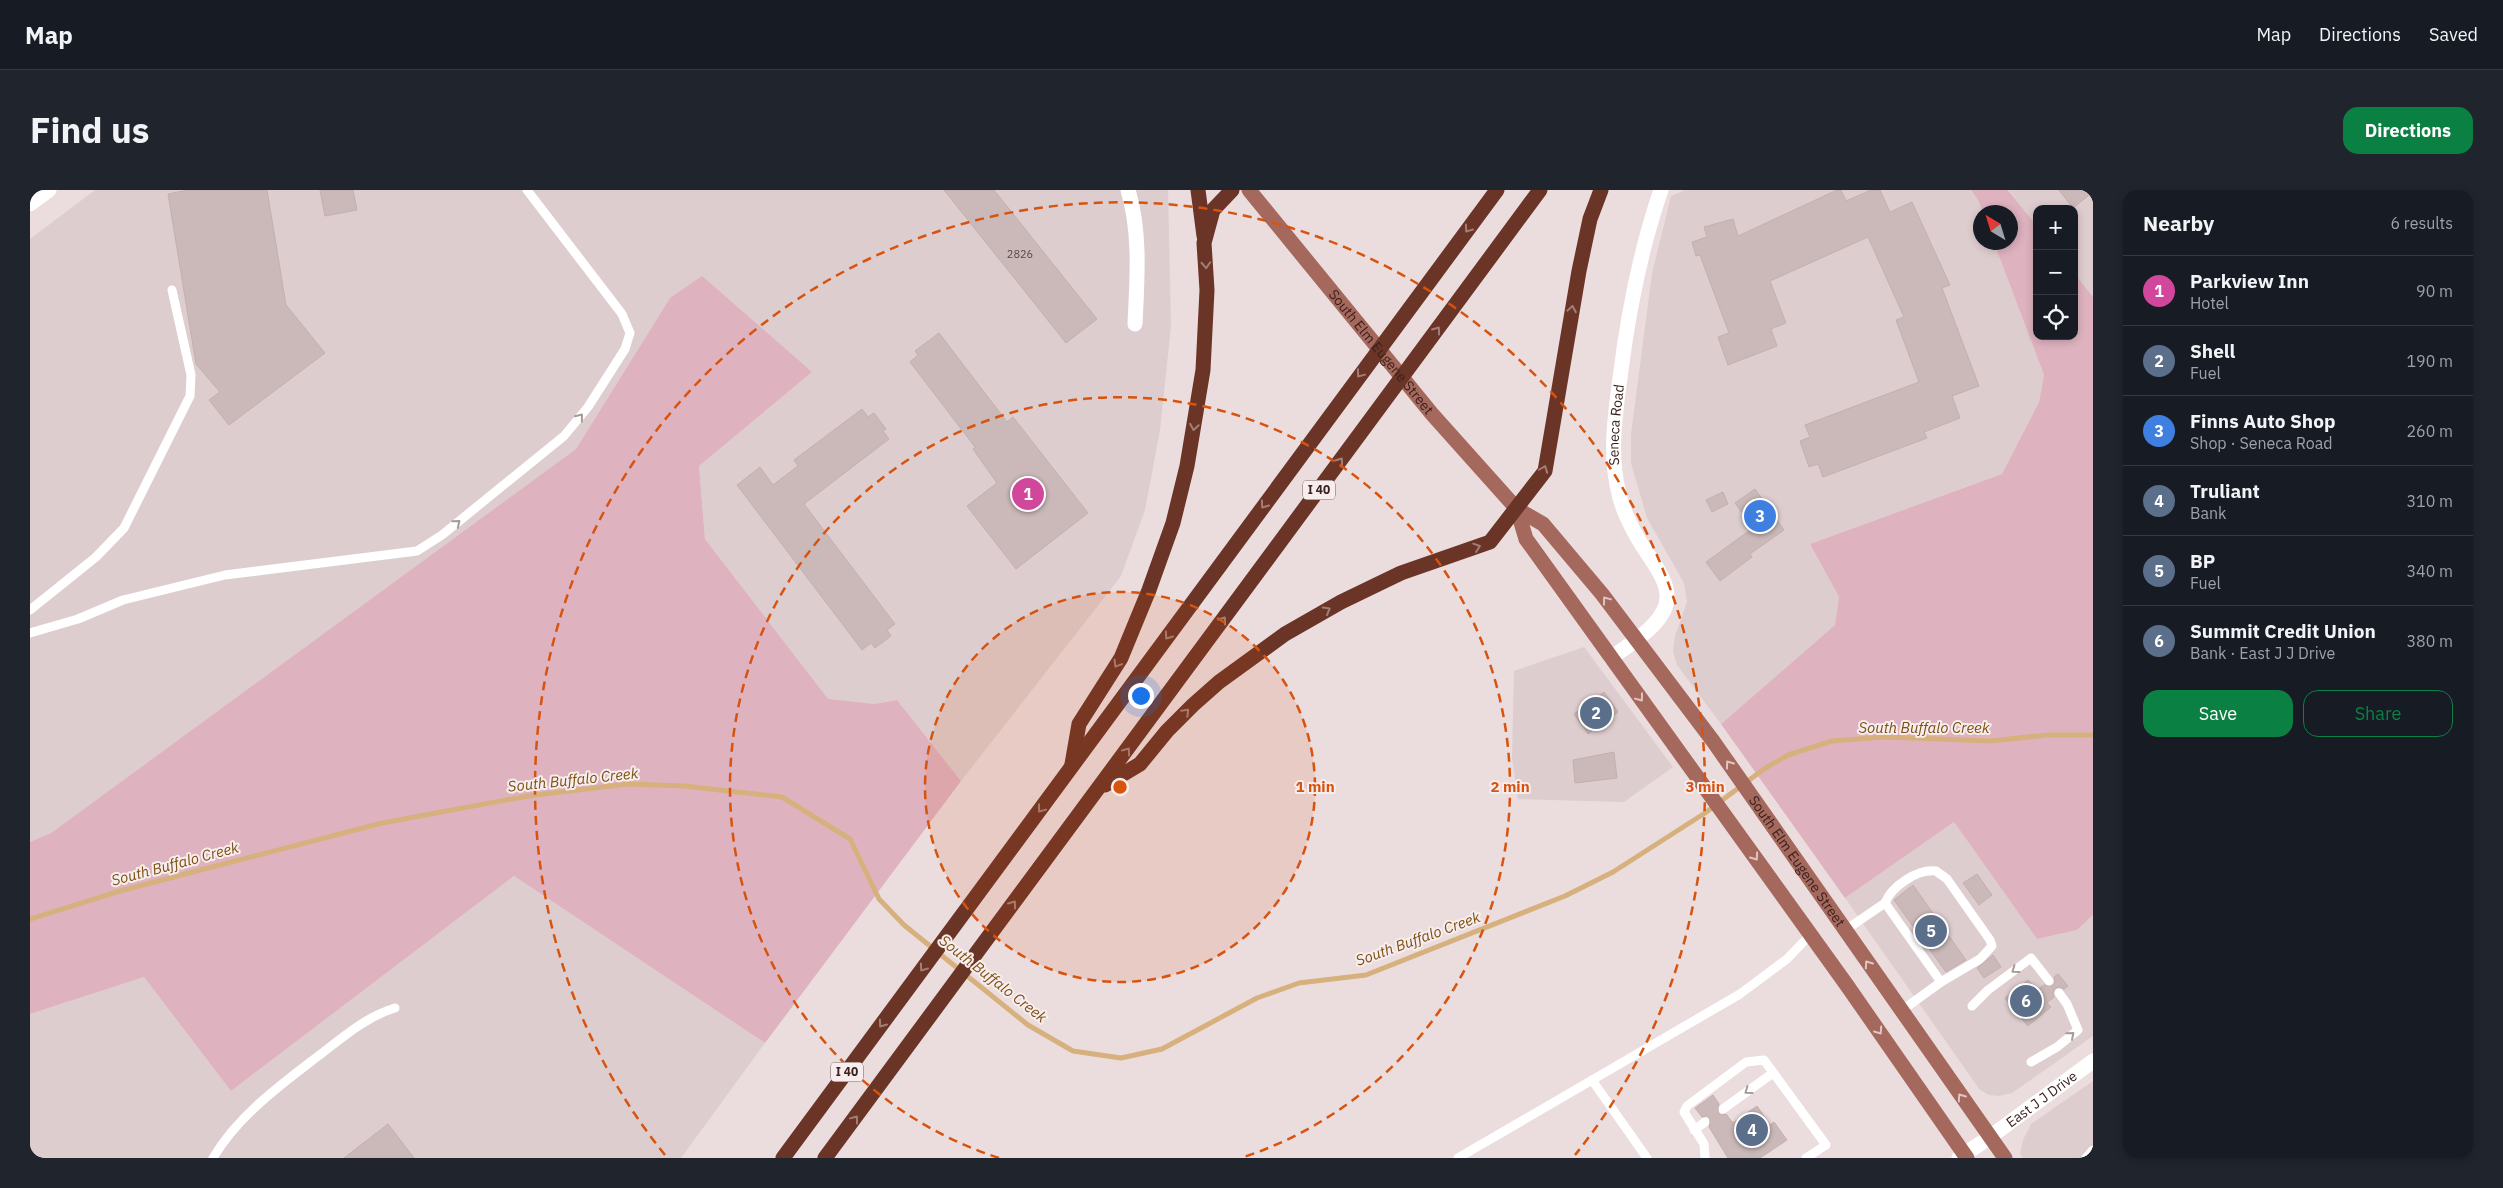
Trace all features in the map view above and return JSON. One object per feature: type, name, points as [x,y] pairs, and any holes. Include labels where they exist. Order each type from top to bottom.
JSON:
[{"type":"highway","points":[[1070,770],[1080,724],[1121,658],[1149,590],[1173,523],[1187,466],[1203,370],[1207,290],[1198,190]]},
{"type":"highway","points":[[1204,244],[1213,210],[1232,190]]},
{"type":"highway","name":"I 40","points":[[783,1158],[1497,190]]},
{"type":"highway","name":"I 40","points":[[826,1158],[1540,190]]},
{"type":"highway","points":[[1098,790],[1140,764],[1167,731],[1193,705],[1233,671],[1285,634],[1340,602],[1401,573],[1490,542],[1545,470],[1579,271],[1590,219],[1601,190]]},
{"type":"main road","name":"South Elm Eugene Street","points":[[1249,190],[1432,414],[1517,509],[1543,524],[1602,594],[1765,815],[1844,931],[2005,1158]]},
{"type":"main road","name":"South Elm Eugene Street","points":[[1517,509],[1526,539],[1811,934],[1963,1157]]},
{"type":"street","points":[[30,204],[49,190]]},
{"type":"street","points":[[1128,190],[1134,219],[1138,267],[1135,324]]},
{"type":"street","name":"Seneca Road","points":[[1611,658],[1661,615],[1667,596],[1659,575],[1627,519],[1619,496],[1613,454],[1614,419],[1634,284],[1661,190]]},
{"type":"street","name":"East J J Drive","points":[[1963,1157],[2093,1061]]},
{"type":"lane","points":[[30,633],[78,619],[123,600],[225,575],[417,551],[442,535],[564,436],[588,407],[624,349],[630,333],[622,314],[527,190]]},
{"type":"lane","points":[[30,610],[96,557],[124,528],[190,396],[191,375],[172,290]]},
{"type":"lane","points":[[1844,931],[1884,903],[1896,887],[1918,874],[1936,871],[1947,879],[1990,940],[1992,946],[1980,959],[1941,982],[1901,1011]]},
{"type":"lane","points":[[1884,903],[1941,982]]},
{"type":"lane","points":[[1458,1158],[1740,994],[1788,959],[1811,934]]},
{"type":"lane","points":[[1972,1006],[1988,990],[2031,958],[2049,981]]},
{"type":"lane","points":[[2031,1062],[2057,1047],[2078,1030],[2067,1004],[2059,994]]},
{"type":"lane","points":[[213,1158],[238,1124],[265,1097],[359,1025],[380,1012],[395,1008]]},
{"type":"lane","points":[[1705,1158],[1704,1144],[1684,1112],[1687,1106],[1746,1062],[1764,1060],[1826,1145],[1806,1158]]},
{"type":"lane","points":[[1723,1109],[1773,1073]]},
{"type":"lane","points":[[1592,1080],[1647,1158]]},
{"type":"lane","points":[[1694,1130],[1705,1122]]},
{"type":"lane","points":[[2086,1158],[2093,1150]]},
{"type":"shaded area","points":[[95,190],[1168,190],[1171,326],[1160,430],[1145,510],[1121,576],[961,781],[897,700],[874,704],[828,700],[705,539],[699,466],[812,372],[670,298],[576,449],[51,833],[30,842],[30,239]]},
{"type":"shaded area","points":[[1685,190],[1971,190],[1980,205],[1973,205],[1973,250],[1997,250],[2044,375],[2039,402],[2002,474],[1810,544],[1839,597],[1835,625],[1721,724],[1677,665],[1673,651],[1675,636],[1687,602],[1684,583],[1647,518],[1631,463],[1631,434],[1652,274],[1671,196]]},
{"type":"shaded area","points":[[1971,190],[2008,190],[2033,221],[2033,340],[2078,340],[2078,278],[2093,297],[2093,915],[2077,930],[2037,939],[1954,822],[1845,898],[1721,724],[1835,625],[1839,597],[1810,544],[2002,474],[2039,402],[2044,375],[1997,250],[2018,250],[2018,205],[1980,205]]},
{"type":"shaded area","points":[[2009,190],[2093,190],[2093,297],[2078,278],[2078,205],[2033,205],[2033,221]]},
{"type":"shaded area","points":[[702,276],[812,372],[699,466],[705,539],[828,699],[874,704],[897,700],[961,781],[765,1043],[514,876],[231,1091],[144,977],[30,1014],[30,842],[51,833],[576,449],[670,298]]},
{"type":"shaded area","points":[[1584,647],[1673,767],[1624,802],[1518,799],[1512,758],[1514,671]]},
{"type":"shaded area","points":[[1954,822],[2037,939],[2077,930],[2093,915],[2093,1036],[2012,1093],[1999,1096],[1989,1095],[1980,1090],[1845,898]]},
{"type":"shaded area","points":[[514,876],[765,1043],[681,1158],[30,1158],[30,1014],[144,977],[231,1091]]},
{"type":"shaded area","points":[[2093,1081],[2093,1158],[2023,1158],[2020,1154],[2023,1140],[2031,1124]]},
{"type":"building","points":[[188,190],[267,190],[286,305],[325,353],[229,425],[209,400],[220,392],[196,364],[168,194]]},
{"type":"building","points":[[320,190],[353,190],[357,210],[325,216]]},
{"type":"building","points":[[944,190],[994,190],[1097,319],[1066,343]]},
{"type":"building","points":[[1837,190],[1841,190],[1846,201],[1871,190],[1880,190],[1890,212],[1912,202],[1950,285],[1942,288],[1979,386],[1952,396],[1960,418],[1924,432],[1927,438],[1823,477],[1818,464],[1809,467],[1800,441],[1810,437],[1805,425],[1919,382],[1896,320],[1904,317],[1868,237],[1770,281],[1786,323],[1771,329],[1777,346],[1728,365],[1718,337],[1729,333],[1700,255],[1696,256],[1692,242],[1707,237],[1704,227],[1733,219],[1738,236]]},
{"type":"building","points":[[2059,190],[2093,190],[2077,205],[2071,205]]},
{"type":"building","points":[[939,333],[1007,422],[1013,417],[1088,513],[1016,569],[967,506],[997,483],[973,449],[975,447],[910,362],[918,355],[915,351]]},
{"type":"building","points":[[862,409],[868,417],[874,413],[886,429],[883,431],[889,439],[804,504],[895,624],[887,630],[891,636],[875,648],[871,643],[862,650],[737,485],[760,467],[773,485],[798,466],[794,460]]},
{"type":"building","points":[[1755,489],[1784,530],[1750,554],[1752,557],[1720,581],[1706,562],[1753,528],[1735,503]]},
{"type":"building","points":[[1723,492],[1728,504],[1712,512],[1706,500]]},
{"type":"building","points":[[1604,692],[1618,712],[1588,734],[1574,714]]},
{"type":"building","points":[[1614,752],[1617,778],[1575,783],[1573,760]]},
{"type":"building","points":[[1977,874],[1992,895],[1979,905],[1963,883]]},
{"type":"building","points":[[1913,885],[1966,960],[1946,972],[1894,900]]},
{"type":"building","points":[[1993,955],[2001,967],[1984,978],[1977,968]]},
{"type":"building","points":[[2058,974],[2068,986],[2064,989],[2055,988],[2054,997],[2047,1003],[2051,1007],[2028,1026],[2005,998],[2028,980],[2037,990],[2044,985],[2052,986],[2055,983],[2054,977]]},
{"type":"building","points":[[1713,1095],[1719,1104],[1718,1112],[1721,1115],[1726,1114],[1733,1123],[1757,1106],[1770,1125],[1774,1122],[1787,1140],[1760,1158],[1728,1158],[1709,1127],[1710,1119],[1707,1116],[1702,1117],[1695,1108]]},
{"type":"building","points":[[388,1124],[414,1158],[344,1158]]},
{"type":"waterway","name":"South Buffalo Creek","points":[[30,919],[120,891],[382,823],[528,796],[628,784],[684,786],[782,797],[850,839],[879,899],[904,925],[1028,1025],[1073,1051],[1121,1058],[1162,1049],[1257,998],[1299,983],[1366,975],[1565,896],[1613,872],[1705,813],[1764,769],[1788,755],[1832,741],[1885,737],[1990,741],[2047,735],[2093,735]]},
{"type":"place","name":"Parkview Inn","points":[[1028,494]]},
{"type":"place","name":"Finns Auto Shop","points":[[1760,516]]},
{"type":"place","name":"Shell","points":[[1596,713]]},
{"type":"place","name":"BP","points":[[1931,931]]},
{"type":"place","name":"Summit Credit Union","points":[[2026,1001]]},
{"type":"place","name":"Truliant","points":[[1752,1130]]}]
